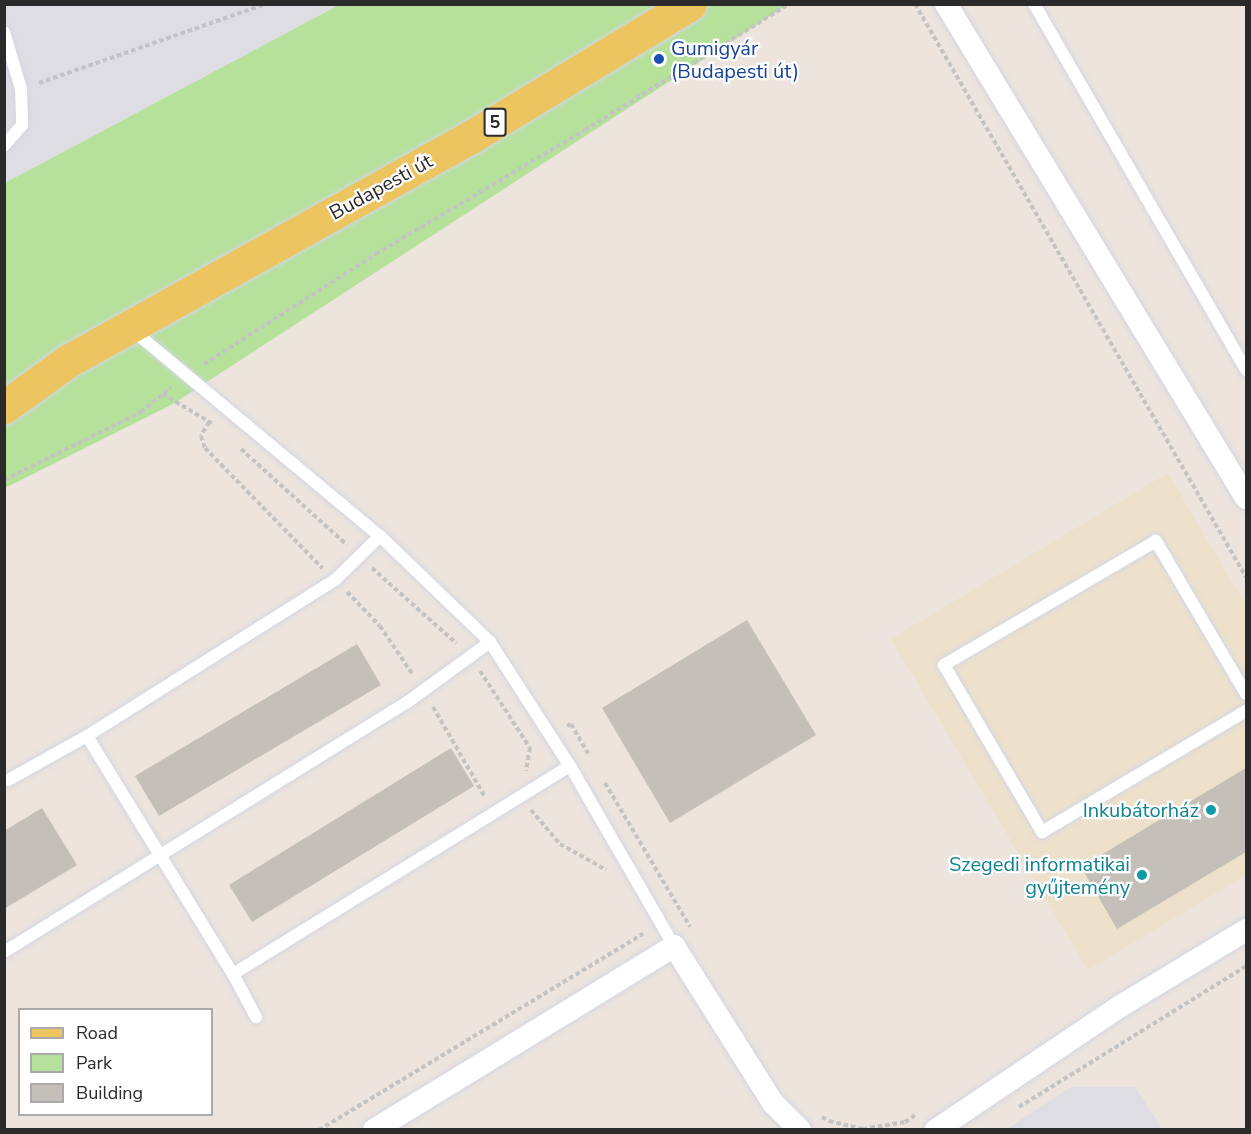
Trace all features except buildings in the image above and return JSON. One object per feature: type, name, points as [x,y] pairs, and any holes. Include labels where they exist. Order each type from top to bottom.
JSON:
[{"type":"main road","name":"Budapesti út","points":[[4,407],[68,362],[469,138],[690,4]]},
{"type":"main road","name":"Budapesti út","points":[[4,379],[68,362]]},
{"type":"street","points":[[946,4],[1246,498]]},
{"type":"street","points":[[936,1130],[1119,1007],[1246,930]]},
{"type":"street","points":[[374,1130],[674,946],[773,1103],[801,1130]]},
{"type":"lane","points":[[1034,4],[1246,370]]},
{"type":"lane","points":[[4,32],[21,89],[22,125],[4,146]]},
{"type":"lane","points":[[129,328],[380,536],[490,642],[570,766],[674,946]]},
{"type":"lane","points":[[8,780],[87,736],[335,580],[380,536]]},
{"type":"lane","points":[[1246,694],[1156,541],[944,665],[1042,832],[1246,711]]},
{"type":"lane","points":[[4,952],[423,690],[490,642]]},
{"type":"lane","points":[[87,736],[233,974],[256,1017]]},
{"type":"lane","points":[[233,974],[570,766]]},
{"type":"path","points":[[21,89],[266,4]]},
{"type":"path","points":[[4,480],[141,412],[186,375],[376,254],[585,130],[789,4]]},
{"type":"path","points":[[915,4],[1246,577]]},
{"type":"path","points":[[163,394],[215,426]]},
{"type":"path","points":[[225,406],[209,422],[201,436],[205,448],[380,626],[423,690],[495,814]]},
{"type":"path","points":[[233,441],[356,553]]},
{"type":"path","points":[[365,561],[470,656],[530,748],[520,798],[560,844],[612,873]]},
{"type":"path","points":[[571,724],[589,755]]},
{"type":"path","points":[[601,776],[692,930]]},
{"type":"path","points":[[1013,1111],[1246,966]]},
{"type":"path","points":[[820,1116],[828,1121],[863,1129],[905,1122],[926,1109]]},
{"type":"shaded area","points":[[5,5],[339,5],[5,183]]},
{"type":"shaded area","points":[[1168,473],[1246,606],[1246,875],[1088,970],[891,639]]},
{"type":"shaded area","points":[[1071,1087],[1135,1087],[1162,1129],[1007,1129]]},
{"type":"green space","points":[[339,5],[787,5],[173,404],[5,488],[5,183]]},
{"type":"place","name":"Gumigyár (Budapesti út)","points":[[659,59]]},
{"type":"place","name":"Inkubátorház","points":[[1211,810]]},
{"type":"place","name":"Szegedi informatikai gyűjtemény","points":[[1142,875]]}]
